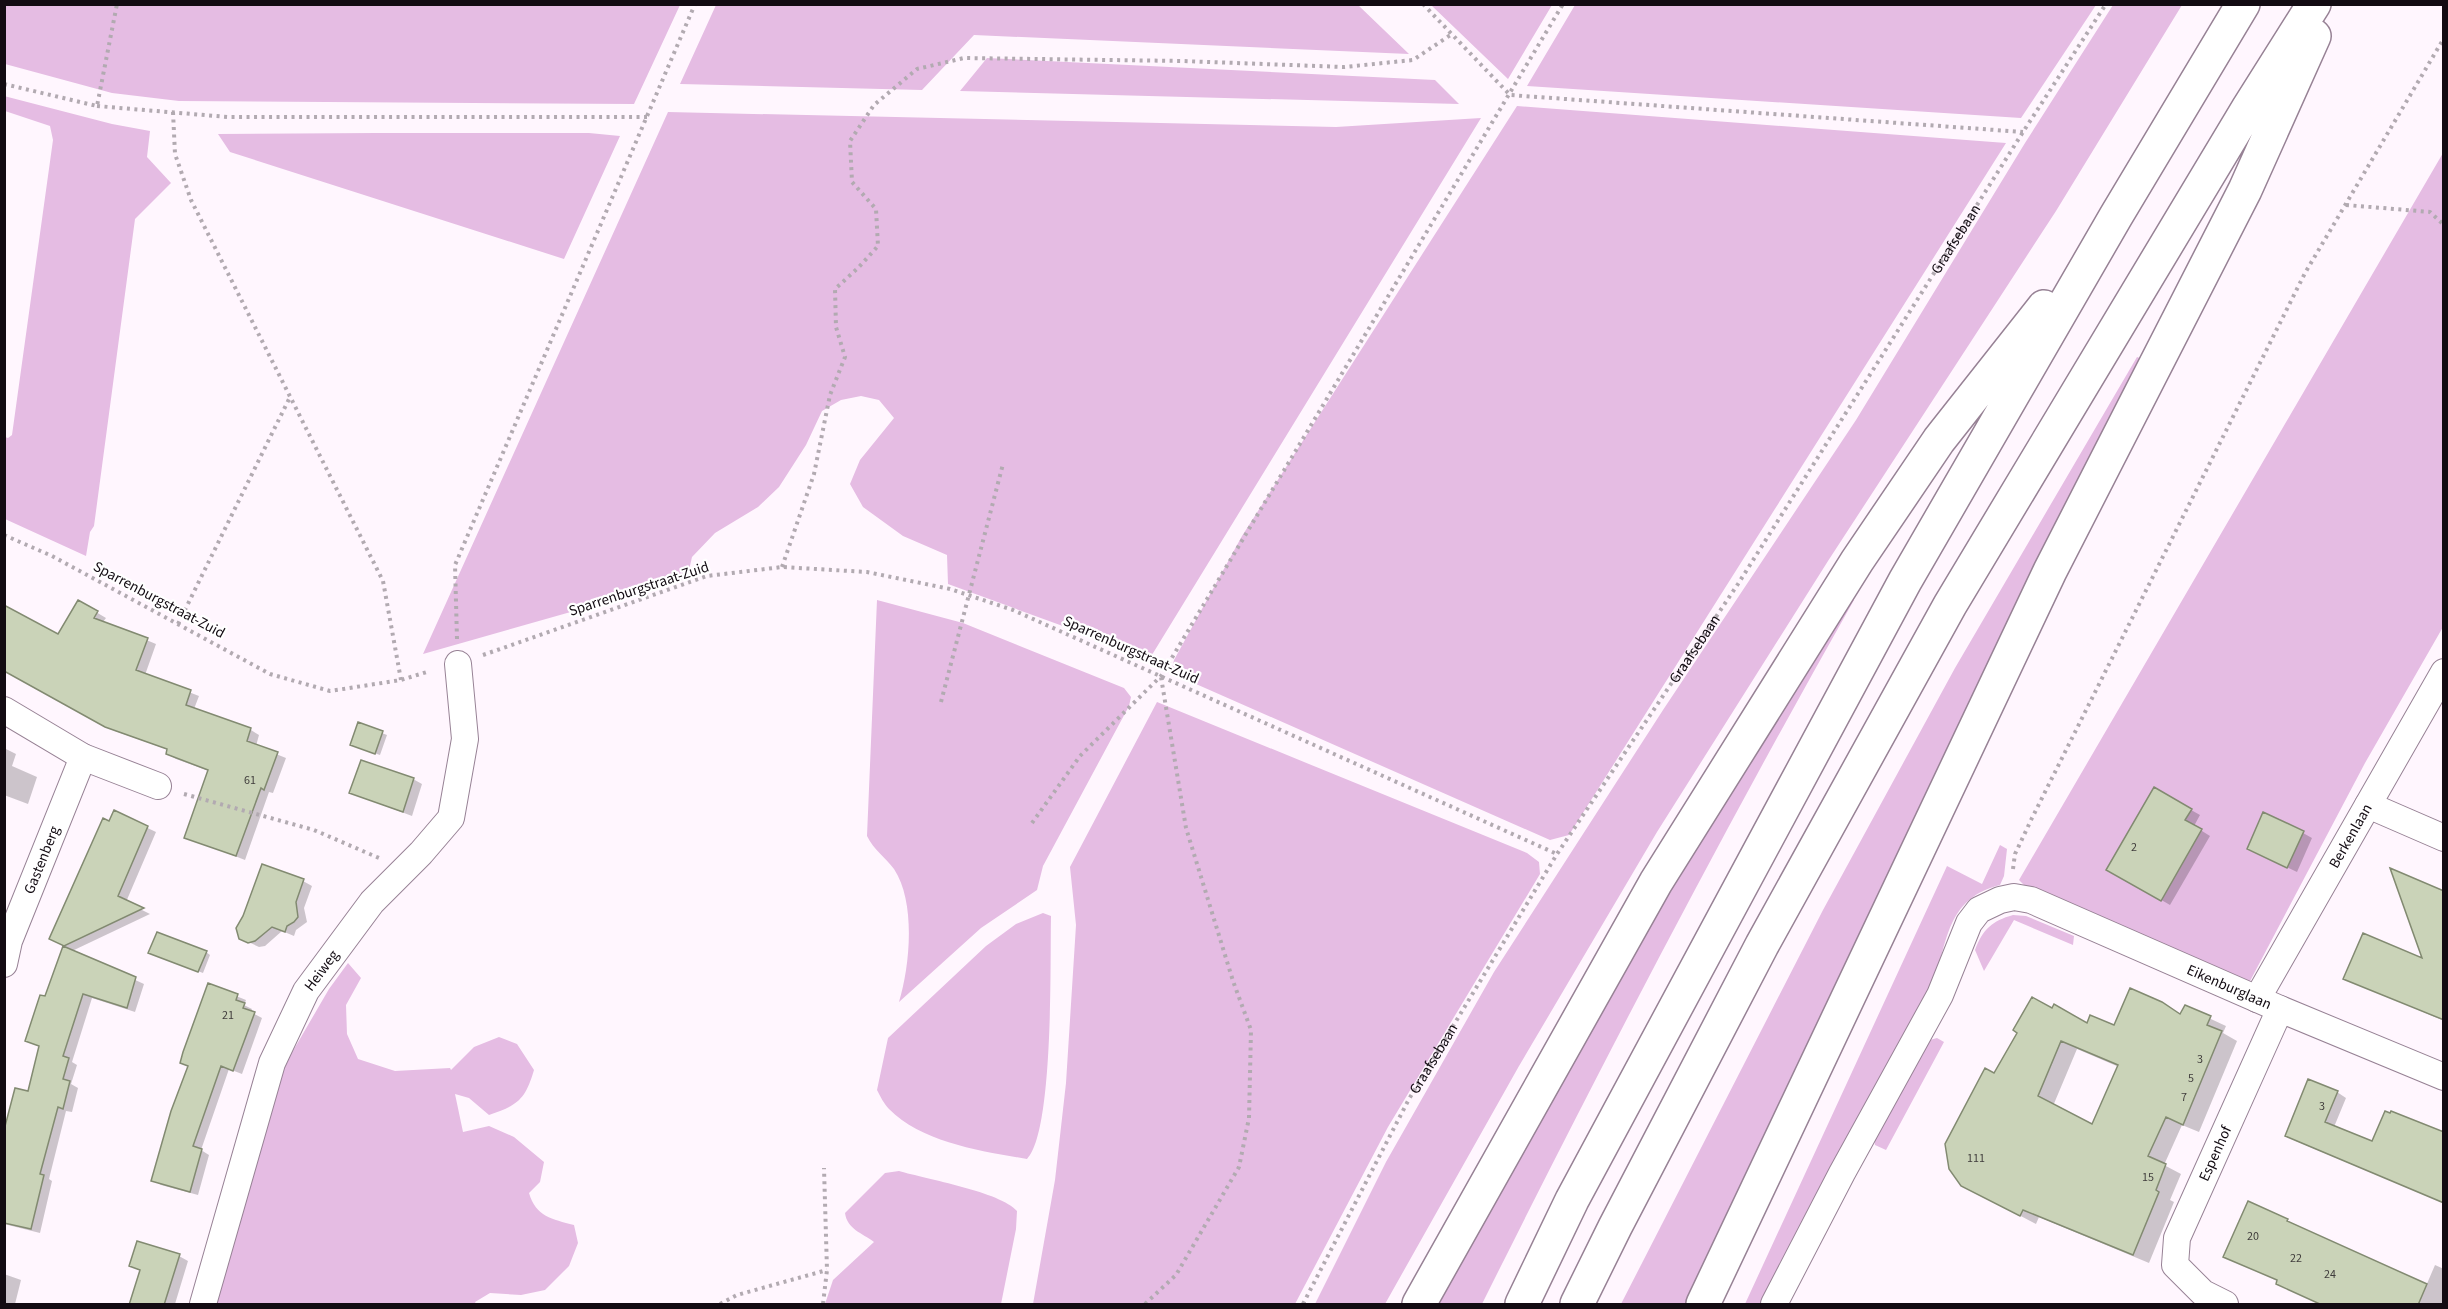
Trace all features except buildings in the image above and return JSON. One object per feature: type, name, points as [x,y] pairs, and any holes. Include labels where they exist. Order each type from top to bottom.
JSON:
[{"type":"highway","points":[[1522,1305],[1572,1200],[1899,591],[2116,216],[2243,4]]},
{"type":"highway","points":[[1577,1305],[1620,1216],[1762,945],[1950,605],[2249,107],[2314,4]]},
{"type":"highway","points":[[1703,1305],[2050,572],[2245,190],[2328,4]]},
{"type":"highway","points":[[1419,1305],[1656,882],[1857,561],[1939,440],[2116,216]]},
{"type":"street","name":"Heiweg","points":[[203,1305],[272,1063],[306,991],[372,902],[451,818],[465,739],[458,664]]},
{"type":"street","name":"Berkenlaan","points":[[2269,1004],[2368,805],[2444,672]]},
{"type":"street","points":[[4,710],[83,757],[158,786]]},
{"type":"street","name":"Gastenberg","points":[[4,964],[9,941],[83,757]]},
{"type":"street","points":[[2368,805],[2444,838]]},
{"type":"street","name":"Eikenburglaan","points":[[2014,897],[2031,900],[2269,1004],[2444,1077]]},
{"type":"street","points":[[1774,1305],[1842,1173],[1940,995],[1969,923],[1984,907],[2014,897]]},
{"type":"street","name":"Espenhof","points":[[2225,1305],[2200,1299],[2175,1265],[2177,1238],[2269,1004]]},
{"type":"path","points":[[97,106],[117,4]]},
{"type":"path","points":[[458,664],[456,565],[695,4]]},
{"type":"path","points":[[1423,4],[1510,95],[2023,132]]},
{"type":"path","points":[[1032,823],[1080,756],[1161,676],[1563,4]]},
{"type":"path","name":"Graafsebaan","points":[[1303,1305],[1410,1099],[1557,854],[1738,584],[2106,4]]},
{"type":"path","points":[[782,567],[814,474],[830,395],[845,357],[836,327],[835,289],[878,246],[876,209],[852,182],[850,141],[874,105],[917,69],[964,58],[1182,61],[1344,67],[1413,60],[1452,34]]},
{"type":"path","points":[[2014,897],[2015,854],[2023,836],[2305,273],[2444,38]]},
{"type":"path","points":[[4,84],[97,106],[228,117],[647,117]]},
{"type":"path","points":[[173,112],[175,154],[191,200],[383,582],[401,680]]},
{"type":"path","points":[[2346,205],[2430,212],[2444,225]]},
{"type":"path","points":[[177,624],[290,398]]},
{"type":"path","points":[[941,702],[1003,464]]},
{"type":"path","name":"Sparrenburgstraat-Zuid","points":[[4,535],[52,556],[270,674],[330,691],[401,680],[458,664],[707,576],[782,567],[867,572],[968,595],[1013,610],[1557,854]]},
{"type":"path","points":[[1145,1305],[1176,1275],[1239,1167],[1249,1107],[1251,1030],[1186,828],[1161,676]]},
{"type":"path","points":[[158,786],[314,830],[404,869]]},
{"type":"path","points":[[823,1305],[827,1270],[824,1168]]},
{"type":"path","points":[[720,1305],[737,1295],[827,1270]]},
{"type":"shaded area","points":[[4,5],[680,5],[634,104],[179,101],[112,93],[5,64]]},
{"type":"shaded area","points":[[716,5],[1358,5],[1409,54],[974,35],[922,90],[680,84]]},
{"type":"shaded area","points":[[1431,5],[1552,5],[1508,79]]},
{"type":"shaded area","points":[[1575,5],[2096,5],[2021,118],[1527,86]]},
{"type":"shaded area","points":[[2113,5],[2182,5],[2056,211],[1828,561],[1657,832],[1519,1066],[1385,1304],[1315,1304],[1386,1162],[1494,972],[1663,710],[1856,420],[2025,143]]},
{"type":"shaded area","points":[[987,58],[1435,80],[1459,104],[960,91]]},
{"type":"shaded area","points":[[4,96],[112,124],[150,131],[147,157],[171,183],[135,219],[94,526],[90,532],[86,556],[5,519],[5,437],[12,435],[53,140],[50,126],[5,111]]},
{"type":"shaded area","points":[[1517,106],[2006,143],[1569,835],[1550,840],[1171,673],[1174,660],[1242,536]]},
{"type":"shaded area","points":[[668,112],[1336,127],[1481,118],[1147,663],[1071,629],[948,584],[947,555],[903,536],[863,507],[850,484],[860,460],[894,418],[879,400],[861,396],[841,400],[822,411],[806,445],[779,487],[758,507],[715,533],[692,557],[687,579],[423,654]]},
{"type":"shaded area","points":[[589,133],[620,136],[564,259],[230,152],[218,134]]},
{"type":"shaded area","points":[[2443,153],[2443,627],[2365,763],[2249,983],[2028,889],[2019,880]]},
{"type":"shaded area","points":[[2137,357],[2143,359],[1691,1304],[1621,1304],[1823,910],[1955,668]]},
{"type":"shaded area","points":[[1847,595],[1854,600],[1663,950],[1482,1304],[1426,1304],[1484,1196]]},
{"type":"shaded area","points":[[877,600],[963,623],[1124,688],[1131,697],[1129,706],[1043,866],[1037,890],[981,928],[899,1002],[908,953],[906,899],[894,869],[867,836]]},
{"type":"shaded area","points":[[1157,702],[1527,853],[1539,862],[1540,874],[1388,1127],[1295,1304],[1033,1304],[1055,1180],[1066,1083],[1076,925],[1070,867]]},
{"type":"shaded area","points":[[2000,845],[2007,849],[2004,876],[2000,885],[1983,891],[1960,909],[1948,934],[1931,988],[1914,1015],[1760,1304],[1745,1304],[1947,866],[1982,884]]},
{"type":"shaded area","points":[[1043,913],[1051,916],[1049,1044],[1042,1116],[1036,1143],[1027,1159],[954,1144],[935,1138],[903,1121],[887,1107],[877,1090],[888,1038],[986,946],[1016,924]]},
{"type":"shaded area","points":[[2013,915],[2026,916],[2074,936],[2073,945],[2014,920],[1984,971],[1975,950],[1978,943],[1989,927]]},
{"type":"shaded area","points":[[348,963],[361,978],[346,1005],[347,1034],[358,1059],[395,1071],[450,1068],[451,1070],[474,1047],[499,1037],[517,1044],[534,1070],[519,1100],[489,1115],[469,1098],[455,1094],[463,1132],[489,1126],[514,1137],[544,1162],[540,1182],[529,1193],[532,1201],[546,1216],[574,1225],[578,1243],[569,1266],[545,1290],[521,1295],[490,1293],[475,1302],[476,1304],[214,1304],[269,1104],[290,1056],[329,989]]},
{"type":"shaded area","points":[[1937,1038],[1944,1042],[1886,1150],[1875,1145],[1874,1139],[1930,1040]]},
{"type":"shaded area","points":[[899,1171],[980,1192],[1008,1204],[1017,1211],[1016,1229],[1001,1304],[825,1304],[833,1280],[874,1242],[852,1227],[845,1213],[885,1173]]}]
